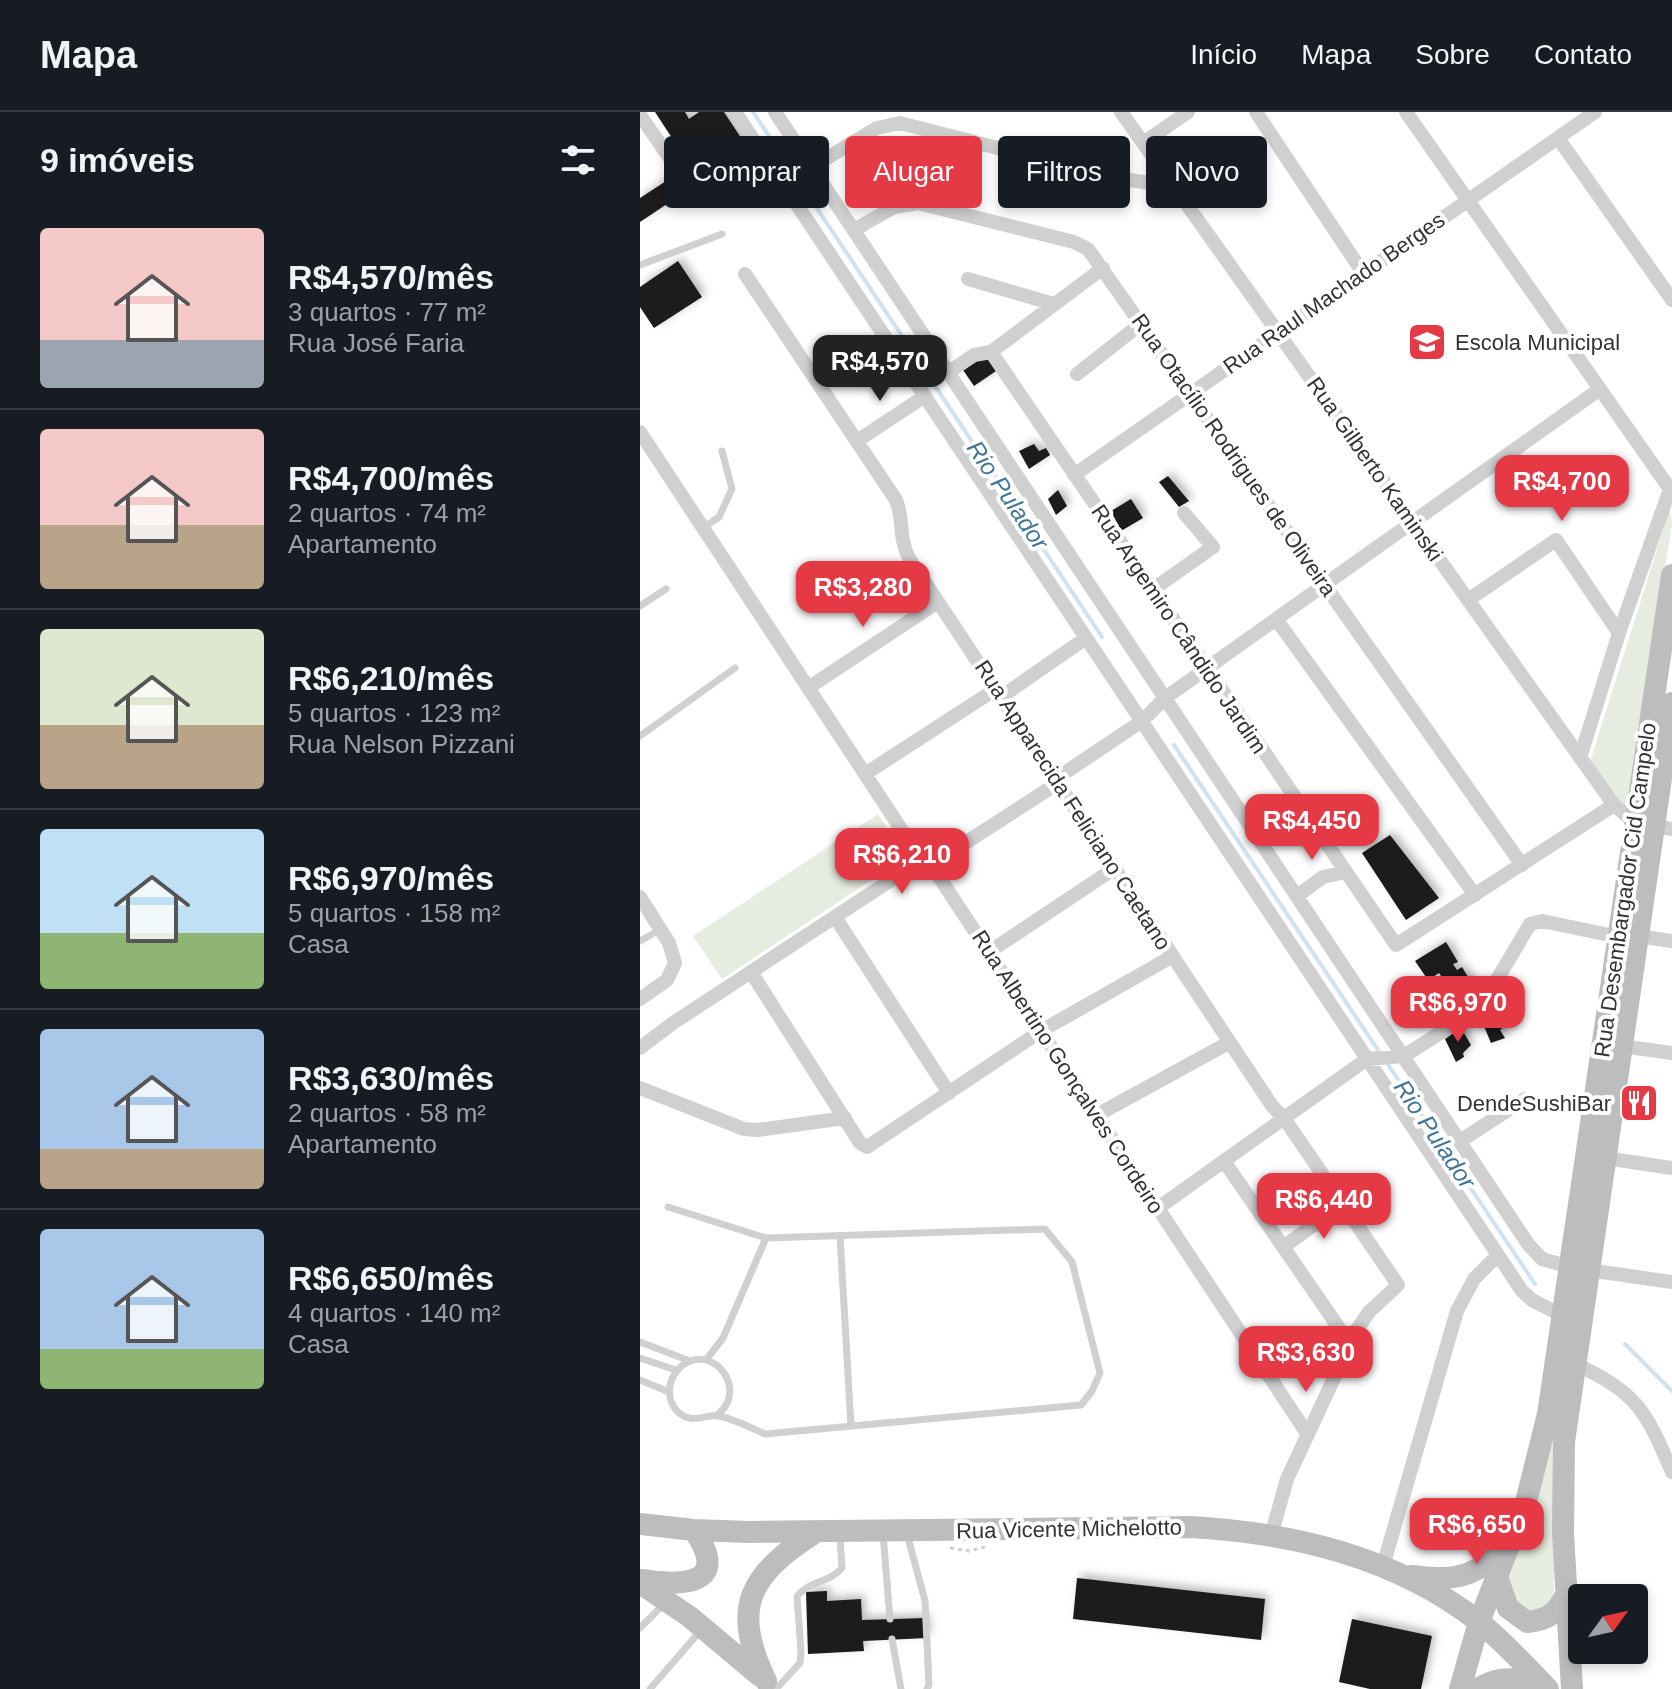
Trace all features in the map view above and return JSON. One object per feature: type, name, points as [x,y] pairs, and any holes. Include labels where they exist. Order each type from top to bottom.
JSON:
[{"type":"main road","name":"Rua Desembargador Cid Campelo","points":[[1653,826],[1672,575]]},
{"type":"main road","name":"Rua Desembargador Cid Campelo","points":[[1568,1623],[1562,1472],[1574,1363],[1579,1269],[1628,936],[1653,826],[1672,703]]},
{"type":"main road","name":"Rua Desembargador Cid Campelo","points":[[1460,1689],[1479,1622],[1513,1538],[1543,1441],[1563,1316],[1579,1269],[1605,1158],[1621,1046],[1628,936]]},
{"type":"main road","name":"Rua Vicente Michelotto","points":[[640,1524],[694,1530],[816,1532],[1156,1527],[1219,1529],[1271,1536],[1318,1545],[1406,1576],[1479,1622],[1548,1689]]},
{"type":"main road","points":[[640,1581],[680,1584],[700,1577],[705,1569],[707,1552],[694,1530]]},
{"type":"main road","points":[[772,1686],[750,1642],[750,1601],[758,1580],[772,1563],[816,1532]]},
{"type":"main road","points":[[1406,1576],[1434,1579],[1465,1575],[1487,1564],[1513,1538]]},
{"type":"main road","points":[[1497,1577],[1508,1608],[1527,1622],[1552,1616],[1566,1595]]},
{"type":"main road","points":[[640,1581],[704,1628],[772,1686]]},
{"type":"main road","name":"Rua Desembargador Cid Campelo","points":[[1571,1664],[1572,1689]]},
{"type":"main road","points":[[1571,1664],[1585,1689]]},
{"type":"main road","points":[[1478,1689],[1494,1680],[1507,1678],[1520,1679],[1548,1689]]},
{"type":"street","points":[[735,112],[1526,1297],[1563,1316]]},
{"type":"street","points":[[775,112],[791,136]]},
{"type":"street","name":"Rua Gilberto Kaminski","points":[[1121,112],[1146,147]]},
{"type":"street","points":[[1143,143],[1188,112]]},
{"type":"street","points":[[1256,112],[1363,273]]},
{"type":"street","points":[[1406,112],[1671,490],[1619,633],[1580,758]]},
{"type":"street","name":"Rua Raul Machado Berges","points":[[1074,475],[1595,112]]},
{"type":"street","points":[[640,115],[664,150]]},
{"type":"street","points":[[829,157],[877,128],[900,123],[1111,177],[1146,182]]},
{"type":"street","points":[[1558,138],[1672,300]]},
{"type":"street","points":[[829,192],[1534,1251],[1551,1264],[1672,1282]]},
{"type":"street","name":"Rua Otacílio Rodrigues de Oliveira","points":[[854,230],[894,207],[918,203],[1074,242],[1088,249],[1522,865]]},
{"type":"street","name":"Rua Gilberto Kaminski","points":[[1190,208],[1614,805],[1653,826]]},
{"type":"street","points":[[949,372],[974,355],[991,352],[1103,268]]},
{"type":"street","name":"Rua Apparecida Feliciano Caetano","points":[[745,274],[896,500],[905,551],[1272,1106],[1284,1118],[1398,1285],[1361,1321],[1350,1344]]},
{"type":"street","points":[[968,279],[1054,304]]},
{"type":"street","points":[[1077,374],[1142,323]]},
{"type":"street","name":"Rua Argemiro Cândido Jardim","points":[[991,352],[1396,945],[1475,895]]},
{"type":"street","points":[[640,1048],[673,1023],[908,869],[919,864],[931,865],[1058,783],[1063,774],[1142,721],[1165,698],[1600,389]]},
{"type":"street","points":[[857,441],[925,396]]},
{"type":"street","name":"Rua Albertino Gonçalves Cordeiro","points":[[640,432],[907,838],[931,865],[1308,1435]]},
{"type":"street","points":[[1152,590],[1213,547],[1184,513]]},
{"type":"street","points":[[1468,600],[1556,540],[1619,633]]},
{"type":"street","points":[[808,688],[938,602]]},
{"type":"street","points":[[1276,619],[1475,895],[1614,805]]},
{"type":"street","points":[[865,774],[1086,638]]},
{"type":"street","points":[[989,952],[1115,868]]},
{"type":"street","points":[[1297,896],[1323,877],[1346,872]]},
{"type":"street","points":[[640,897],[675,955],[675,963],[667,980],[640,999]]},
{"type":"street","points":[[835,917],[949,1093]]},
{"type":"street","points":[[1158,1208],[1367,1059],[1404,1056],[1482,1005],[1530,924],[1542,921],[1672,941]]},
{"type":"street","points":[[751,972],[864,1147],[870,1146],[1041,1031],[1173,956]]},
{"type":"street","points":[[1097,1115],[1230,1042]]},
{"type":"street","points":[[1621,1046],[1672,1053]]},
{"type":"street","points":[[640,1088],[744,1129],[758,1130],[845,1118]]},
{"type":"street","points":[[1460,1141],[1525,1099]]},
{"type":"street","points":[[1605,1158],[1672,1168]]},
{"type":"street","points":[[1224,1161],[1350,1344],[1284,1488],[1271,1536]]},
{"type":"street","points":[[1283,1247],[1343,1204]]},
{"type":"street","points":[[1383,1566],[1457,1311],[1474,1279],[1498,1255]]},
{"type":"street","points":[[1574,1363],[1612,1383],[1642,1409],[1672,1472]]},
{"type":"lane","points":[[640,265],[722,234]]},
{"type":"lane","points":[[703,528],[719,517],[732,489],[722,451]]},
{"type":"lane","points":[[640,606],[666,589]]},
{"type":"lane","points":[[640,736],[735,668]]},
{"type":"lane","points":[[640,941],[661,929]]},
{"type":"lane","points":[[668,1207],[766,1238],[1045,1229],[1072,1262],[1100,1373],[1081,1405],[765,1434],[717,1416],[697,1421],[678,1412],[669,1392],[671,1381],[676,1370],[690,1361]]},
{"type":"lane","points":[[840,1236],[851,1426]]},
{"type":"lane","points":[[706,1360],[723,1338],[766,1238]]},
{"type":"lane","points":[[640,1342],[690,1361],[706,1360],[721,1368],[730,1383],[728,1401],[717,1416]]},
{"type":"lane","points":[[640,1358],[676,1370]]},
{"type":"lane","points":[[640,1380],[669,1392]]},
{"type":"lane","points":[[883,1531],[890,1619]]},
{"type":"lane","points":[[907,1531],[925,1601],[931,1688]]},
{"type":"lane","points":[[772,1686],[800,1663],[797,1596],[806,1586],[835,1576],[842,1568],[840,1532]]},
{"type":"lane","points":[[640,1628],[668,1600]]},
{"type":"lane","points":[[650,1689],[704,1628]]},
{"type":"lane","points":[[892,1639],[901,1689]]},
{"type":"path","points":[[950,1548],[969,1551],[988,1546]]},
{"type":"shaded area","points":[[1670,508],[1672,524],[1626,813],[1590,762]]},
{"type":"shaded area","points":[[878,814],[906,857],[722,979],[693,936]]},
{"type":"shaded area","points":[[1554,1433],[1554,1596],[1552,1602],[1539,1612],[1521,1609],[1507,1584],[1509,1566]]},
{"type":"building","points":[[655,112],[685,112],[689,119],[699,112],[724,112],[740,136],[671,136]]},
{"type":"building","points":[[664,182],[664,206],[640,222],[640,198]]},
{"type":"building","points":[[678,261],[702,297],[654,328],[640,307],[640,287]]},
{"type":"building","points":[[986,355],[996,371],[974,386],[963,370]]},
{"type":"building","points":[[1034,444],[1039,451],[1046,448],[1050,455],[1029,469],[1019,451]]},
{"type":"building","points":[[1168,476],[1189,501],[1179,507],[1159,482]]},
{"type":"building","points":[[1058,490],[1067,506],[1056,515],[1048,499]]},
{"type":"building","points":[[1131,499],[1143,518],[1121,531],[1111,511]]},
{"type":"building","points":[[1390,835],[1439,898],[1406,920],[1362,853]]},
{"type":"building","points":[[1446,942],[1458,962],[1453,964],[1457,970],[1462,967],[1473,985],[1442,1004],[1431,986],[1443,979],[1439,973],[1428,980],[1415,961]]},
{"type":"building","points":[[1499,1013],[1504,1027],[1500,1030],[1505,1038],[1491,1043],[1481,1019]]},
{"type":"building","points":[[1461,1028],[1471,1045],[1463,1053],[1464,1057],[1456,1062],[1445,1039]]},
{"type":"building","points":[[1077,1578],[1265,1599],[1261,1640],[1073,1619]]},
{"type":"building","points":[[827,1591],[827,1601],[861,1599],[862,1620],[926,1618],[927,1638],[863,1641],[864,1651],[808,1654],[806,1592]]},
{"type":"building","points":[[1352,1619],[1432,1636],[1421,1689],[1370,1689],[1339,1682]]},
{"type":"waterway","name":"Rio Pulador","points":[[753,112],[1102,637]]},
{"type":"waterway","name":"Rio Pulador","points":[[1174,745],[1380,1053]]},
{"type":"waterway","name":"Rio Pulador","points":[[1385,1060],[1535,1284]]},
{"type":"waterway","name":"Rio Pulador","points":[[1625,1344],[1672,1391]]},
{"type":"place","name":"Escola Municipal","points":[[1427,342]]},
{"type":"place","name":"DendeSushiBar","points":[[1639,1103]]}]
